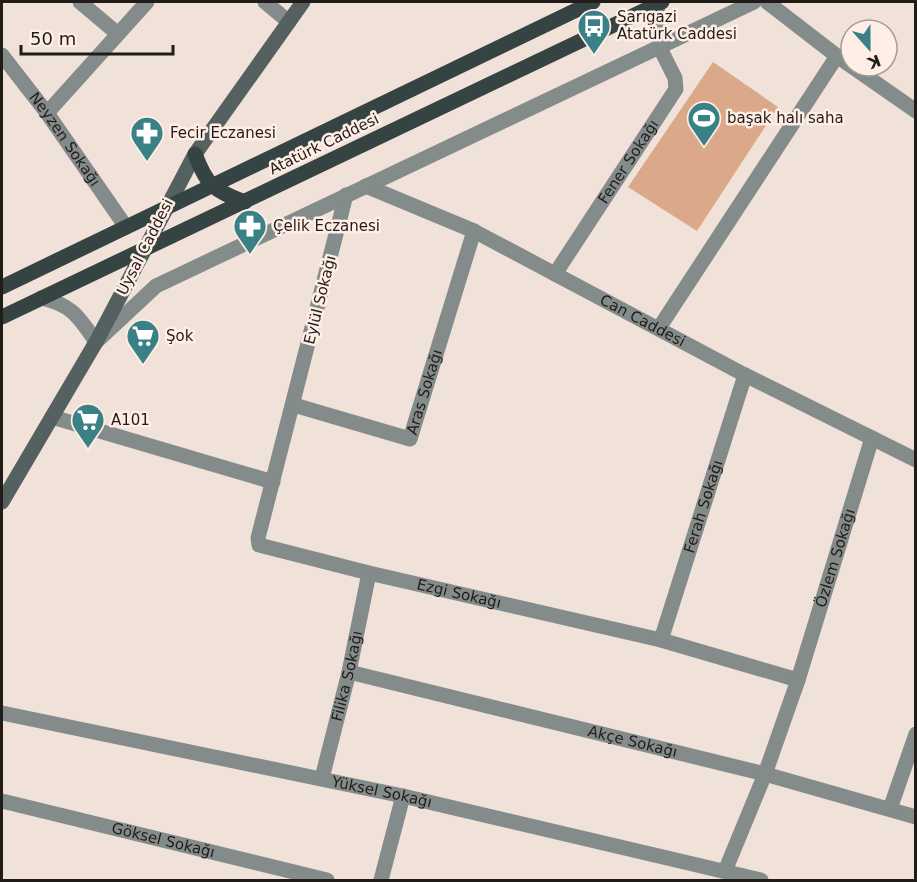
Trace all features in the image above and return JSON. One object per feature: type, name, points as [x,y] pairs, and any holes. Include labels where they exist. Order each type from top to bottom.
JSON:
[{"type":"main road","name":"Atatürk Caddesi","points":[[2,287],[165,206],[592,2]]},
{"type":"main road","name":"Atatürk Caddesi","points":[[2,317],[145,251],[659,3]]},
{"type":"main road","points":[[195,154],[210,185],[219,193],[245,202]]},
{"type":"street","points":[[80,2],[118,34]]},
{"type":"street","points":[[47,113],[147,2]]},
{"type":"street","points":[[265,2],[289,22]]},
{"type":"street","name":"Uysal Caddesi","points":[[2,502],[96,342],[145,251],[165,206],[195,154],[303,2]]},
{"type":"street","points":[[41,298],[61,302],[82,321],[96,342],[156,286],[754,2]]},
{"type":"street","points":[[767,2],[837,56],[915,111]]},
{"type":"street","points":[[659,3],[660,48]]},
{"type":"street","name":"Fener Sokağı","points":[[555,274],[676,89],[675,78],[660,48]]},
{"type":"street","name":"Neyzen Sokağı","points":[[2,55],[47,113],[126,226]]},
{"type":"street","points":[[659,328],[837,56]]},
{"type":"street","name":"Can Caddesi","points":[[366,186],[474,231],[745,375],[915,460]]},
{"type":"street","name":"Eylül Sokağı","points":[[294,405],[346,195]]},
{"type":"street","name":"Aras Sokağı","points":[[294,405],[410,440],[474,231]]},
{"type":"street","name":"Ferah Sokağı","points":[[661,640],[745,375]]},
{"type":"street","name":"Ezgi Sokağı","points":[[294,405],[258,538],[260,545],[369,573],[661,640],[798,680]]},
{"type":"street","points":[[52,417],[273,482]]},
{"type":"street","name":"Özlem Sokağı","points":[[725,871],[765,774],[798,680],[872,438]]},
{"type":"street","name":"Filika Sokağı","points":[[322,778],[349,672],[369,573]]},
{"type":"street","name":"Akçe Sokağı","points":[[349,672],[765,774],[915,817]]},
{"type":"street","name":"Yüksel Sokağı","points":[[2,713],[404,796],[761,880]]},
{"type":"street","points":[[890,809],[915,734]]},
{"type":"street","points":[[381,880],[404,796]]},
{"type":"street","name":"Göksel Sokağı","points":[[2,801],[327,880]]},
{"type":"shaded area","name":"başak halı saha","points":[[713,62],[778,107],[697,231],[628,187]]},
{"type":"place","name":"Sarıgazi Atatürk Caddesi","points":[[594,55]]},
{"type":"place","name":"başak halı saha","points":[[704,147]]},
{"type":"place","name":"Fecir Eczanesi","points":[[147,162]]},
{"type":"place","name":"Çelik Eczanesi","points":[[250,255]]},
{"type":"place","name":"Şok","points":[[143,365]]},
{"type":"place","name":"A101","points":[[88,449]]}]
